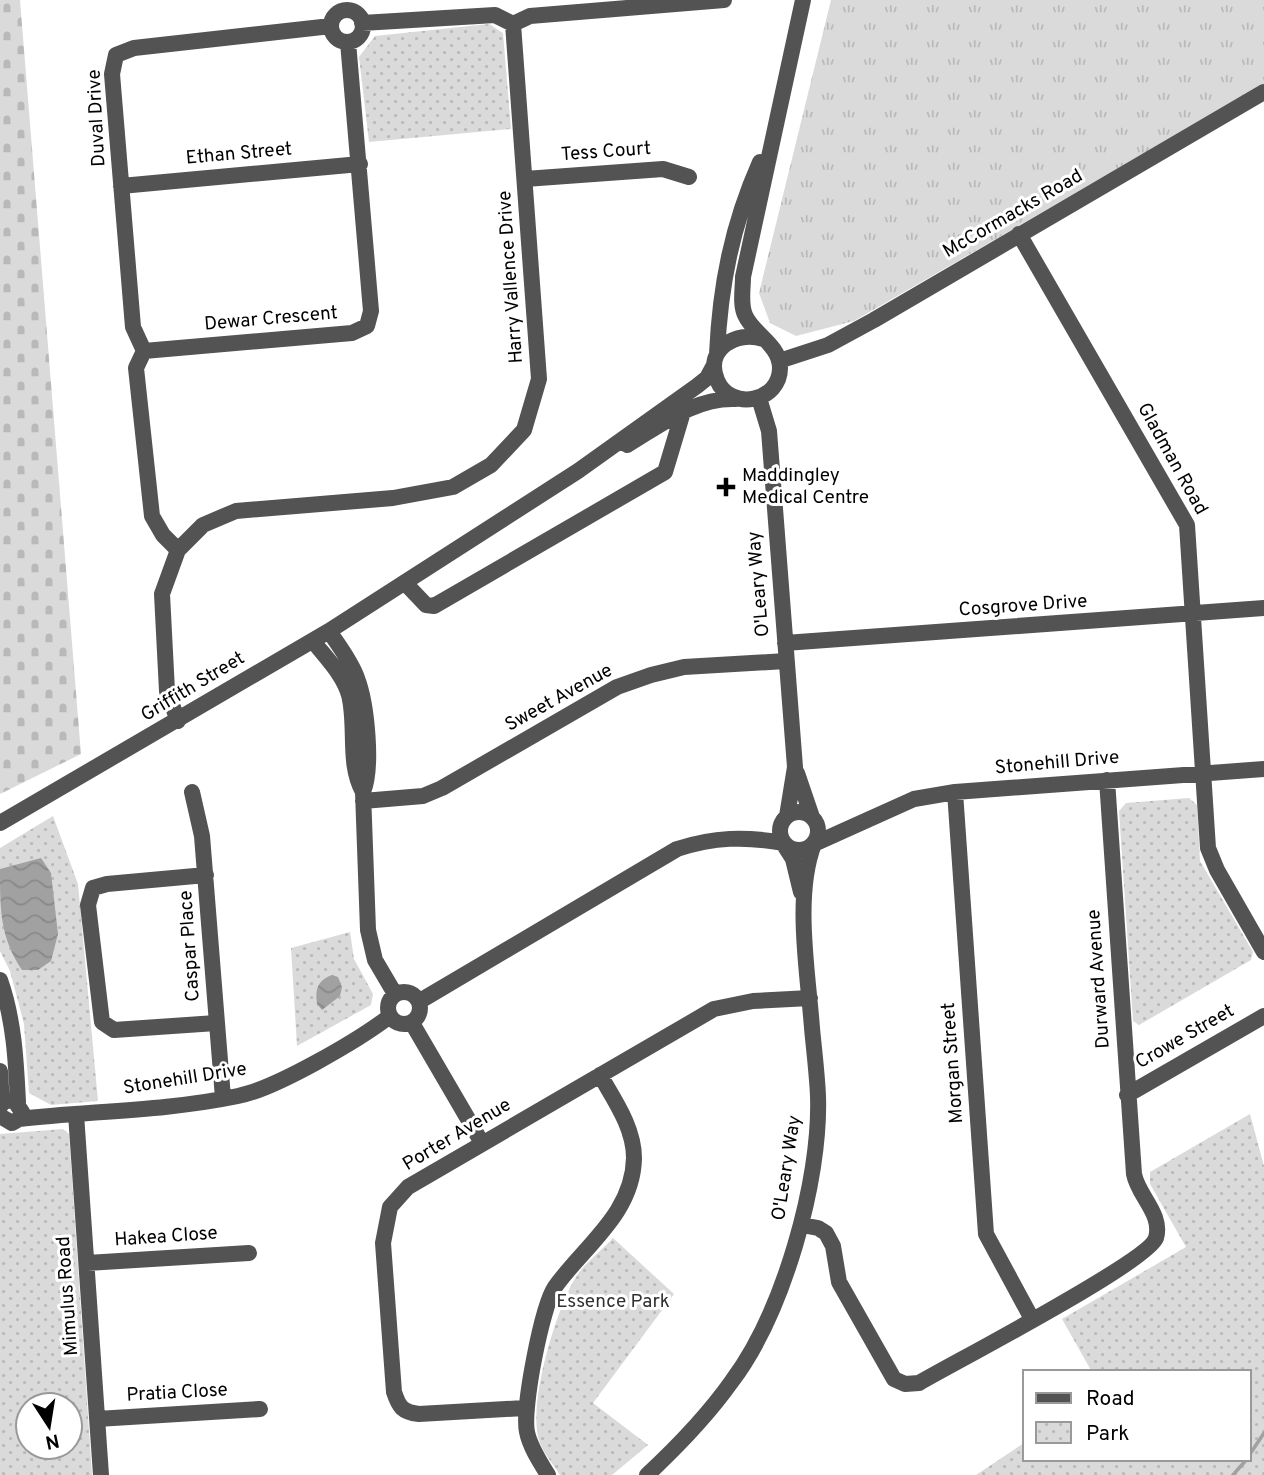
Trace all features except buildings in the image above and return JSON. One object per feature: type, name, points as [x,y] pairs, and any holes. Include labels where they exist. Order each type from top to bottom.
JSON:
[{"type":"street","points":[[362,23],[495,15],[513,24],[530,16],[724,0]]},
{"type":"street","points":[[774,131],[742,202],[720,299],[716,360],[720,386],[737,399],[759,398],[775,385],[779,375],[779,361],[771,346],[745,314],[743,277],[790,70],[803,0]]},
{"type":"street","points":[[344,5],[355,13],[362,23],[359,35],[348,42],[335,36],[331,26],[335,15],[344,5]]},
{"type":"street","name":"Harry Vallence Drive","points":[[178,720],[167,691],[162,594],[178,550],[203,525],[236,512],[393,498],[453,487],[491,465],[524,430],[539,379],[513,24]]},
{"type":"street","name":"Duval Drive","points":[[144,351],[134,327],[112,74],[116,55],[134,48],[331,26]]},
{"type":"street","name":"Dewar Crescent","points":[[144,351],[352,333],[367,326],[371,311],[348,42]]},
{"type":"street","name":"McCormacks Road","points":[[779,361],[828,345],[1264,92]]},
{"type":"street","name":"Ethan Street","points":[[121,186],[360,164]]},
{"type":"street","name":"Tess Court","points":[[525,179],[663,169],[689,177]]},
{"type":"street","name":"Gladman Road","points":[[1019,234],[1187,525],[1202,773],[1212,859],[1264,952]]},
{"type":"street","points":[[716,360],[732,339],[753,335],[763,339]]},
{"type":"street","points":[[144,351],[136,368],[152,516],[163,535],[178,550]]},
{"type":"street","name":"Griffith Street","points":[[0,823],[330,631],[405,583],[578,471],[697,386],[707,378],[716,360]]},
{"type":"street","name":"Griffith Street","points":[[578,471],[683,412],[717,398],[737,399]]},
{"type":"street","name":"O'Leary Way","points":[[759,398],[769,431],[795,767]]},
{"type":"street","points":[[405,583],[426,605],[434,606],[665,472],[683,412]]},
{"type":"street","name":"Cosgrove Drive","points":[[785,643],[1193,616],[1264,608]]},
{"type":"street","points":[[330,631],[358,680],[363,702],[369,778],[363,797]]},
{"type":"street","points":[[313,641],[342,677],[348,693],[356,779],[363,797],[368,929],[375,960],[395,995]]},
{"type":"street","name":"Sweet Avenue","points":[[363,797],[423,796],[442,789],[617,688],[651,675],[684,667],[786,661]]},
{"type":"street","name":"Harry Vallence Drive","points":[[166,665],[174,690],[192,712]]},
{"type":"street","points":[[795,767],[785,818],[779,831],[793,859],[804,904]]},
{"type":"street","points":[[795,767],[818,829],[807,869],[804,904]]},
{"type":"street","name":"Stonehill Drive","points":[[814,844],[914,799],[956,792],[1264,769]]},
{"type":"street","name":"Durward Avenue","points":[[1032,1320],[1139,1256],[1155,1241],[1155,1220],[1134,1174],[1108,780]]},
{"type":"street","name":"Caspar Place","points":[[192,792],[202,835],[223,1098]]},
{"type":"street","name":"Morgan Street","points":[[956,792],[986,1234],[1032,1320]]},
{"type":"street","points":[[735,837],[797,812],[813,818],[859,824]]},
{"type":"street","points":[[420,1001],[677,849],[707,839],[735,837],[784,844],[796,850],[814,844]]},
{"type":"street","points":[[206,875],[107,884],[93,888],[88,905],[102,1022],[114,1030],[216,1023]]},
{"type":"street","name":"O'Leary Way","points":[[658,1472],[733,1381],[770,1316],[802,1225],[810,1185],[818,1099],[804,904]]},
{"type":"street","points":[[0,980],[10,1012],[16,1048],[8,1112]]},
{"type":"street","points":[[411,993],[420,1001],[420,1013],[412,1023],[400,1024],[390,1016],[389,1002],[395,995],[411,993]]},
{"type":"street","name":"Porter Avenue","points":[[524,1408],[419,1414],[405,1412],[399,1406],[394,1392],[383,1243],[390,1208],[408,1187],[714,1009],[753,1001],[810,998]]},
{"type":"street","name":"Stonehill Drive","points":[[8,1112],[52,1115],[158,1108],[247,1094],[277,1082],[390,1016]]},
{"type":"street","name":"Crowe Street","points":[[1127,1095],[1264,1016]]},
{"type":"street","points":[[412,1023],[482,1143]]},
{"type":"street","points":[[0,1071],[8,1112]]},
{"type":"street","points":[[548,1475],[527,1433],[524,1408],[552,1291],[574,1261],[611,1222],[621,1206],[632,1175],[634,1158],[629,1131],[600,1075]]},
{"type":"street","name":"Mimulus Road","points":[[76,1114],[100,1475]]},
{"type":"street","points":[[802,1225],[827,1233],[833,1246],[839,1282],[894,1379],[905,1384],[919,1383],[1032,1320]]},
{"type":"street","name":"Hakea Close","points":[[87,1263],[249,1253]]},
{"type":"street","name":"Pratia Close","points":[[97,1419],[260,1409]]},
{"type":"green space","points":[[0,0],[20,0],[81,754],[0,794]]},
{"type":"green space","points":[[831,0],[1264,0],[1264,84],[854,321],[796,336],[770,323],[759,293]]},
{"type":"green space","points":[[489,24],[503,33],[511,129],[369,142],[359,57],[375,36]]},
{"type":"green space","points":[[1189,798],[1197,805],[1200,861],[1253,952],[1251,960],[1139,1025],[1133,1021],[1119,811],[1126,803]]},
{"type":"green space","points":[[53,816],[78,884],[98,1101],[51,1105],[29,1093],[24,1024],[10,971],[0,951],[0,848]]},
{"type":"green space","points":[[350,932],[354,959],[373,994],[371,1005],[297,1046],[291,948]]},
{"type":"green space","points":[[1250,1114],[1264,1166],[1264,1475],[976,1475],[1023,1444],[1023,1461],[1250,1461],[1250,1370],[1091,1370],[1062,1319],[1186,1247],[1150,1184],[1150,1172]]},
{"type":"green space","points":[[63,1129],[69,1134],[92,1475],[0,1475],[0,1134]]},
{"type":"green space","name":"Essence Park","points":[[613,1238],[674,1294],[593,1403],[648,1445],[612,1475],[560,1475],[540,1443],[537,1428],[537,1408],[544,1362],[558,1316],[576,1276]]},
{"type":"water","points":[[41,858],[51,873],[58,934],[51,961],[38,970],[22,970],[5,934],[0,897],[0,869]]},
{"type":"water","points":[[332,975],[338,977],[342,987],[340,996],[322,1010],[317,1004],[317,990],[323,980]]},
{"type":"waterway","points":[[1250,1454],[1264,1433]]},
{"type":"waterway","points":[[1233,1475],[1245,1461]]},
{"type":"place","name":"Maddingley Medical Centre","points":[[726,487]]}]
